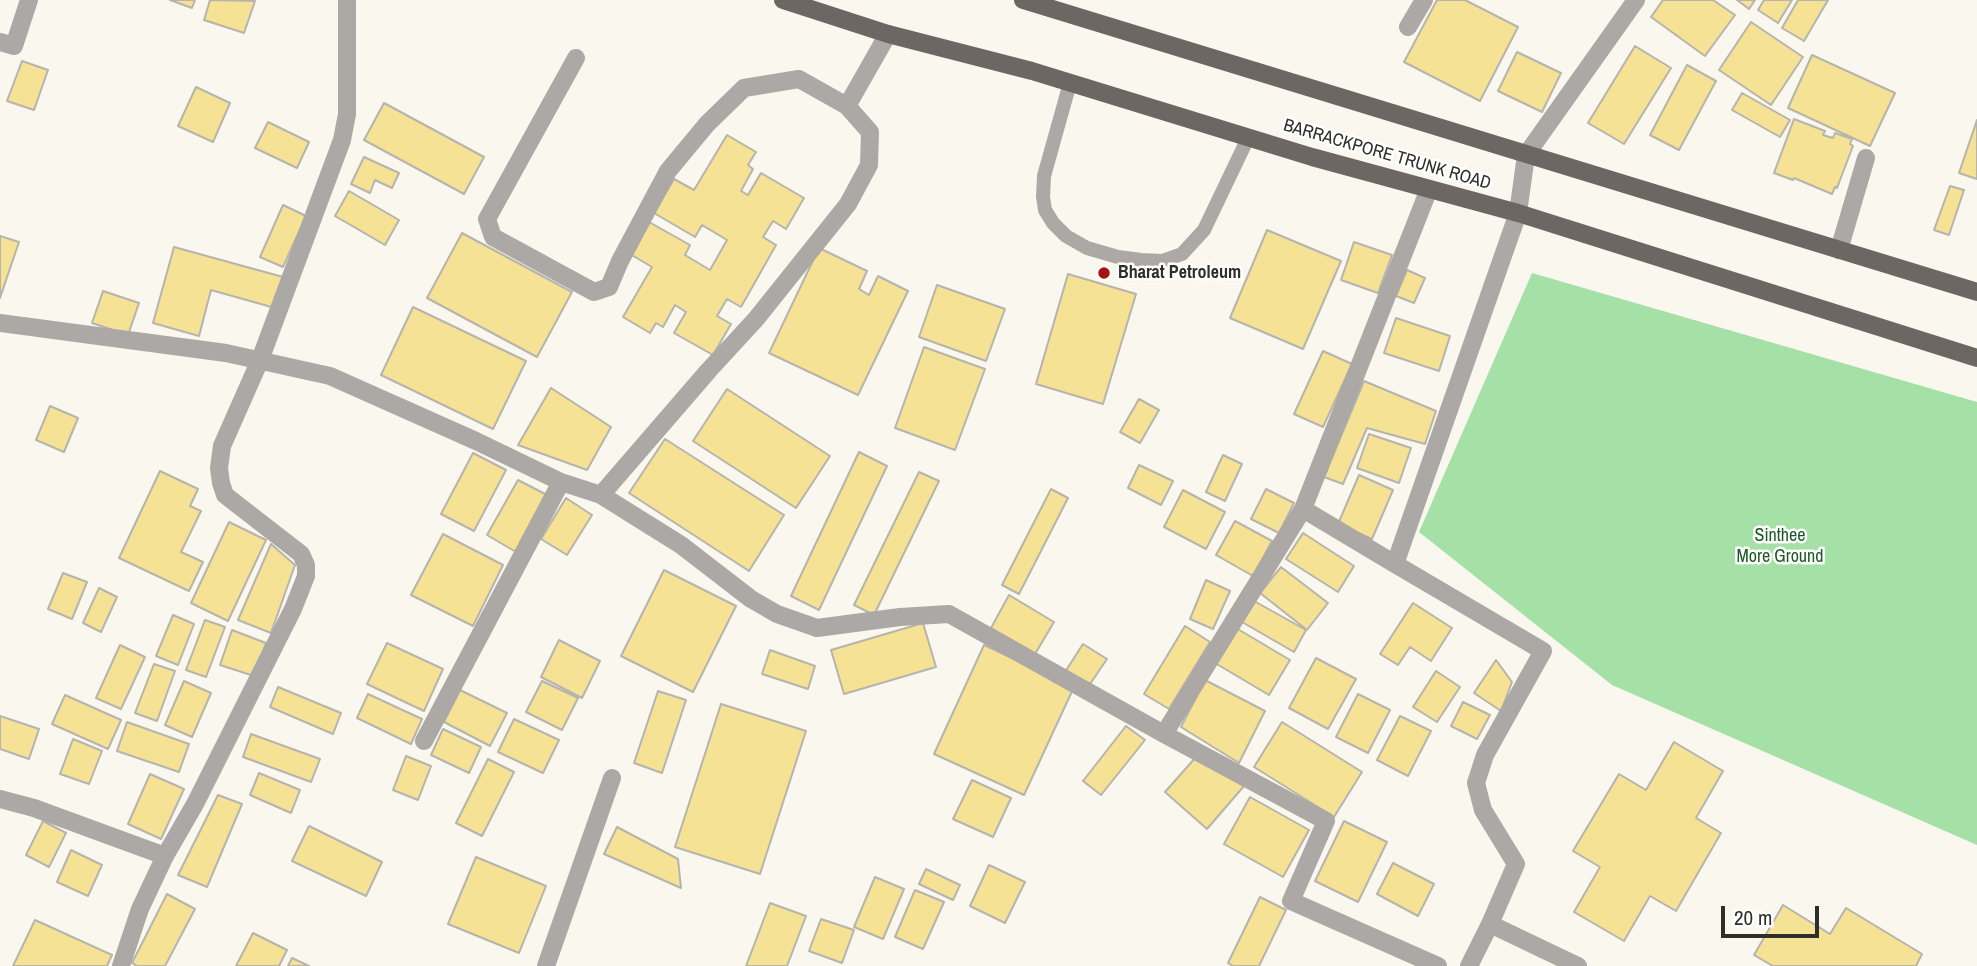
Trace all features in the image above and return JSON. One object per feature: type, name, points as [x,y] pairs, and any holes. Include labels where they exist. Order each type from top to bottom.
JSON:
[{"type":"main road","name":"BARRACKPORE TRUNK ROAD","points":[[783,0],[888,34],[1070,83],[1248,138],[1518,213],[1977,358]]},
{"type":"main road","points":[[1023,0],[1977,292]]},
{"type":"street","points":[[0,42],[14,46],[29,0]]},
{"type":"street","points":[[121,966],[140,909],[165,856],[195,804],[293,609],[306,576],[306,565],[301,554],[225,495],[219,468],[222,446],[260,360],[342,140],[346,114],[347,0]]},
{"type":"street","points":[[1408,27],[1424,0]]},
{"type":"street","points":[[1395,564],[1518,213],[1526,155],[1636,0]]},
{"type":"street","points":[[847,106],[888,34]]},
{"type":"street","points":[[576,58],[487,219],[493,237],[594,292],[609,287],[668,171],[707,124],[744,88],[799,79],[847,106],[870,132],[869,164],[848,204],[756,319],[601,495]]},
{"type":"street","points":[[1839,250],[1866,158]]},
{"type":"street","points":[[1164,734],[1303,509],[1429,189]]},
{"type":"street","points":[[0,323],[226,352],[330,376],[561,482],[601,495],[681,545],[751,599],[777,614],[817,628],[900,617],[949,614],[1326,821],[1291,901],[1438,966]]},
{"type":"street","points":[[424,741],[561,482]]},
{"type":"street","points":[[1303,509],[1543,651],[1485,754],[1476,783],[1483,810],[1516,864],[1469,966]]},
{"type":"street","points":[[546,966],[612,778]]},
{"type":"street","points":[[0,799],[34,808],[165,856]]},
{"type":"street","points":[[1490,924],[1578,966]]},
{"type":"lane","points":[[1070,83],[1044,176],[1043,197],[1045,210],[1053,223],[1066,236],[1087,248],[1141,260],[1162,261],[1182,254],[1204,230],[1248,138]]},
{"type":"green space","name":"Sinthee More Ground","points":[[1532,273],[1977,402],[1977,845],[1612,685],[1419,532]]},
{"type":"building","points":[[170,0],[195,0],[192,8]]},
{"type":"building","points":[[210,0],[255,1],[244,33],[204,20]]},
{"type":"building","points":[[1437,0],[1465,0],[1518,27],[1480,101],[1404,62]]},
{"type":"building","points":[[1663,0],[1713,0],[1735,15],[1705,56],[1651,17]]},
{"type":"building","points":[[1737,0],[1755,0],[1749,9]]},
{"type":"building","points":[[1764,0],[1792,0],[1778,23],[1758,10]]},
{"type":"building","points":[[1798,0],[1828,0],[1804,41],[1782,28]]},
{"type":"building","points":[[1751,22],[1803,57],[1771,105],[1719,70]]},
{"type":"building","points":[[1635,46],[1671,68],[1624,144],[1588,123]]},
{"type":"building","points":[[1517,52],[1561,73],[1542,112],[1498,91]]},
{"type":"building","points":[[1812,55],[1895,93],[1870,146],[1788,108]]},
{"type":"building","points":[[22,61],[48,70],[34,110],[7,101]]},
{"type":"building","points":[[1687,65],[1716,81],[1679,150],[1650,135]]},
{"type":"building","points":[[196,87],[230,103],[213,142],[178,126]]},
{"type":"building","points":[[1742,93],[1790,120],[1780,137],[1732,110]]},
{"type":"building","points":[[384,103],[484,157],[464,194],[364,140]]},
{"type":"building","points":[[1794,119],[1825,131],[1823,135],[1833,138],[1835,133],[1852,139],[1850,144],[1853,146],[1837,188],[1835,187],[1832,194],[1794,178],[1793,180],[1774,173]]},
{"type":"building","points":[[1977,120],[1977,179],[1959,173]]},
{"type":"building","points":[[268,122],[309,142],[297,168],[255,148]]},
{"type":"building","points":[[727,135],[756,152],[748,165],[753,169],[741,191],[748,195],[761,173],[804,198],[786,229],[773,221],[763,237],[776,245],[741,307],[727,299],[717,316],[731,324],[713,355],[674,333],[686,312],[675,305],[663,327],[656,323],[650,333],[623,317],[652,267],[630,254],[649,222],[690,245],[685,255],[710,270],[727,240],[702,225],[695,237],[654,213],[674,179],[694,190]]},
{"type":"building","points":[[364,157],[399,173],[392,188],[375,180],[370,193],[351,184]]},
{"type":"building","points":[[1950,186],[1964,190],[1949,235],[1934,230]]},
{"type":"building","points":[[349,191],[399,220],[385,245],[335,216]]},
{"type":"building","points":[[283,205],[306,216],[283,267],[260,257]]},
{"type":"building","points":[[1267,230],[1341,261],[1303,349],[1230,318]]},
{"type":"building","points":[[462,233],[572,292],[537,357],[427,298]]},
{"type":"building","points":[[0,236],[19,242],[0,298]]},
{"type":"building","points":[[1354,242],[1392,255],[1378,293],[1341,280]]},
{"type":"building","points":[[174,247],[283,277],[275,308],[211,290],[199,336],[153,323]]},
{"type":"building","points":[[819,248],[867,271],[859,289],[869,295],[878,276],[908,291],[858,395],[769,353]]},
{"type":"building","points":[[1407,270],[1425,278],[1414,303],[1396,296]]},
{"type":"building","points":[[1068,274],[1136,294],[1103,404],[1036,384]]},
{"type":"building","points":[[937,285],[1005,309],[986,361],[919,337]]},
{"type":"building","points":[[103,291],[139,303],[128,335],[92,323]]},
{"type":"building","points":[[413,307],[526,361],[493,429],[381,375]]},
{"type":"building","points":[[1396,318],[1450,336],[1439,371],[1384,353]]},
{"type":"building","points":[[924,347],[985,369],[955,450],[895,428]]},
{"type":"building","points":[[1323,351],[1352,364],[1323,427],[1294,414]]},
{"type":"building","points":[[1364,381],[1436,411],[1425,444],[1367,428],[1343,484],[1324,477]]},
{"type":"building","points":[[551,388],[611,427],[587,470],[518,445]]},
{"type":"building","points":[[727,389],[830,456],[796,508],[693,441]]},
{"type":"building","points":[[1139,399],[1159,410],[1140,443],[1120,432]]},
{"type":"building","points":[[50,406],[78,418],[64,452],[36,440]]},
{"type":"building","points":[[1369,434],[1411,448],[1399,483],[1357,468]]},
{"type":"building","points":[[665,439],[784,515],[749,571],[629,493]]},
{"type":"building","points":[[859,452],[887,466],[819,610],[791,596]]},
{"type":"building","points":[[473,453],[506,470],[474,531],[441,514]]},
{"type":"building","points":[[1223,455],[1242,464],[1225,501],[1206,492]]},
{"type":"building","points":[[1139,465],[1173,481],[1161,505],[1128,488]]},
{"type":"building","points":[[160,471],[198,489],[190,506],[201,511],[181,552],[203,562],[189,591],[119,558]]},
{"type":"building","points":[[919,472],[939,481],[874,615],[854,605]]},
{"type":"building","points":[[1359,475],[1393,490],[1372,539],[1338,524]]},
{"type":"building","points":[[518,480],[547,495],[516,552],[487,535]]},
{"type":"building","points":[[1051,489],[1068,498],[1019,594],[1002,585]]},
{"type":"building","points":[[1266,489],[1294,503],[1279,533],[1251,519]]},
{"type":"building","points":[[1183,490],[1225,512],[1206,549],[1164,527]]},
{"type":"building","points":[[566,498],[592,515],[567,555],[541,539]]},
{"type":"building","points":[[1235,521],[1272,541],[1253,576],[1216,555]]},
{"type":"building","points":[[229,522],[266,540],[228,621],[191,603]]},
{"type":"building","points":[[1303,533],[1354,566],[1338,592],[1286,559]]},
{"type":"building","points":[[443,534],[503,565],[473,626],[411,595]]},
{"type":"building","points":[[271,544],[295,565],[271,633],[238,620]]},
{"type":"building","points":[[1281,567],[1328,603],[1307,630],[1260,593]]},
{"type":"building","points":[[664,570],[736,606],[693,692],[621,656]]},
{"type":"building","points":[[63,573],[87,582],[72,619],[48,609]]},
{"type":"building","points":[[1206,580],[1230,591],[1213,629],[1190,619]]},
{"type":"building","points":[[99,588],[117,597],[101,632],[83,623]]},
{"type":"building","points":[[1009,595],[1054,622],[1035,654],[991,628]]},
{"type":"building","points":[[1254,601],[1306,630],[1294,652],[1242,622]]},
{"type":"building","points":[[1413,603],[1452,628],[1431,661],[1410,647],[1398,665],[1380,654]]},
{"type":"building","points":[[173,615],[194,624],[178,665],[156,656]]},
{"type":"building","points":[[205,620],[225,627],[206,677],[186,670]]},
{"type":"building","points":[[923,623],[936,667],[844,694],[831,650]]},
{"type":"building","points":[[1185,626],[1210,642],[1169,709],[1144,694]]},
{"type":"building","points":[[1236,628],[1290,660],[1269,695],[1215,663]]},
{"type":"building","points":[[232,630],[266,643],[254,676],[220,665]]},
{"type":"building","points":[[559,640],[600,661],[582,698],[541,677]]},
{"type":"building","points":[[387,643],[443,669],[424,711],[367,684]]},
{"type":"building","points":[[1083,644],[1107,659],[1088,687],[1065,672]]},
{"type":"building","points":[[120,645],[145,657],[121,709],[96,698]]},
{"type":"building","points":[[984,645],[1074,687],[1024,795],[934,754]]},
{"type":"building","points":[[770,650],[815,666],[808,689],[762,674]]},
{"type":"building","points":[[1316,658],[1356,679],[1328,729],[1289,708]]},
{"type":"building","points":[[1496,660],[1512,682],[1501,711],[1474,693]]},
{"type":"building","points":[[154,664],[175,671],[157,721],[135,713]]},
{"type":"building","points":[[1436,671],[1460,687],[1437,722],[1413,707]]},
{"type":"building","points":[[1205,680],[1265,711],[1239,763],[1181,727]]},
{"type":"building","points":[[184,681],[211,693],[192,737],[165,725]]},
{"type":"building","points":[[542,681],[578,698],[562,730],[526,712]]},
{"type":"building","points":[[278,687],[341,713],[333,734],[270,707]]},
{"type":"building","points":[[460,690],[507,713],[490,746],[444,722]]},
{"type":"building","points":[[658,691],[686,700],[662,773],[634,763]]},
{"type":"building","points":[[368,694],[422,719],[411,744],[357,718]]},
{"type":"building","points":[[1358,694],[1390,710],[1368,753],[1336,737]]},
{"type":"building","points":[[65,695],[121,720],[108,749],[52,724]]},
{"type":"building","points":[[1463,702],[1490,715],[1477,739],[1451,726]]},
{"type":"building","points":[[721,704],[806,731],[760,874],[675,847]]},
{"type":"building","points":[[0,716],[39,729],[29,759],[0,749]]},
{"type":"building","points":[[1400,716],[1431,731],[1408,776],[1377,760]]},
{"type":"building","points":[[514,719],[559,740],[543,773],[498,752]]},
{"type":"building","points":[[127,722],[189,744],[179,772],[117,751]]},
{"type":"building","points":[[1282,722],[1362,772],[1334,817],[1254,767]]},
{"type":"building","points":[[1126,726],[1145,740],[1101,795],[1083,781]]},
{"type":"building","points":[[443,729],[481,747],[469,773],[431,755]]},
{"type":"building","points":[[251,734],[320,759],[311,782],[243,757]]},
{"type":"building","points":[[73,739],[102,751],[89,784],[60,774]]},
{"type":"building","points":[[1674,742],[1723,771],[1696,818],[1721,833],[1676,911],[1650,896],[1624,941],[1574,912],[1600,867],[1573,851],[1619,774],[1646,790]]},
{"type":"building","points":[[406,756],[431,766],[418,800],[393,790]]},
{"type":"building","points":[[1196,757],[1244,786],[1207,829],[1165,792]]},
{"type":"building","points":[[488,759],[514,772],[482,836],[456,823]]},
{"type":"building","points":[[259,773],[300,790],[291,813],[250,795]]},
{"type":"building","points":[[150,774],[184,789],[161,839],[128,824]]},
{"type":"building","points":[[972,780],[1011,798],[993,837],[953,819]]},
{"type":"building","points":[[218,795],[242,804],[207,887],[178,875]]},
{"type":"building","points":[[1250,797],[1309,830],[1283,877],[1224,844]]},
{"type":"building","points":[[43,821],[66,833],[49,867],[26,855]]},
{"type":"building","points":[[1344,821],[1387,842],[1358,902],[1315,881]]},
{"type":"building","points":[[309,826],[382,862],[366,896],[292,861]]},
{"type":"building","points":[[617,827],[678,859],[681,888],[604,854]]},
{"type":"building","points":[[71,850],[102,865],[88,896],[57,882]]},
{"type":"building","points":[[476,857],[546,886],[519,953],[448,924]]},
{"type":"building","points":[[1393,863],[1434,884],[1418,916],[1377,894]]},
{"type":"building","points":[[989,865],[1025,882],[1005,923],[970,906]]},
{"type":"building","points":[[926,869],[960,885],[953,900],[919,884]]},
{"type":"building","points":[[875,877],[904,889],[883,939],[854,927]]},
{"type":"building","points":[[915,890],[944,902],[923,949],[895,937]]},
{"type":"building","points":[[167,894],[195,909],[165,966],[137,966],[132,963]]},
{"type":"building","points":[[1260,897],[1286,910],[1259,966],[1233,966],[1228,963]]},
{"type":"building","points":[[770,903],[806,916],[787,966],[746,966]]},
{"type":"building","points":[[1783,905],[1830,934],[1846,908],[1922,954],[1916,966],[1773,966],[1754,955]]},
{"type":"building","points":[[821,919],[854,930],[842,963],[809,951]]},
{"type":"building","points":[[35,920],[112,955],[107,966],[13,966]]},
{"type":"building","points":[[253,933],[287,950],[279,966],[236,966]]},
{"type":"building","points":[[292,958],[309,966],[288,966]]},
{"type":"place","name":"Bharat Petroleum","points":[[1104,273]]}]
